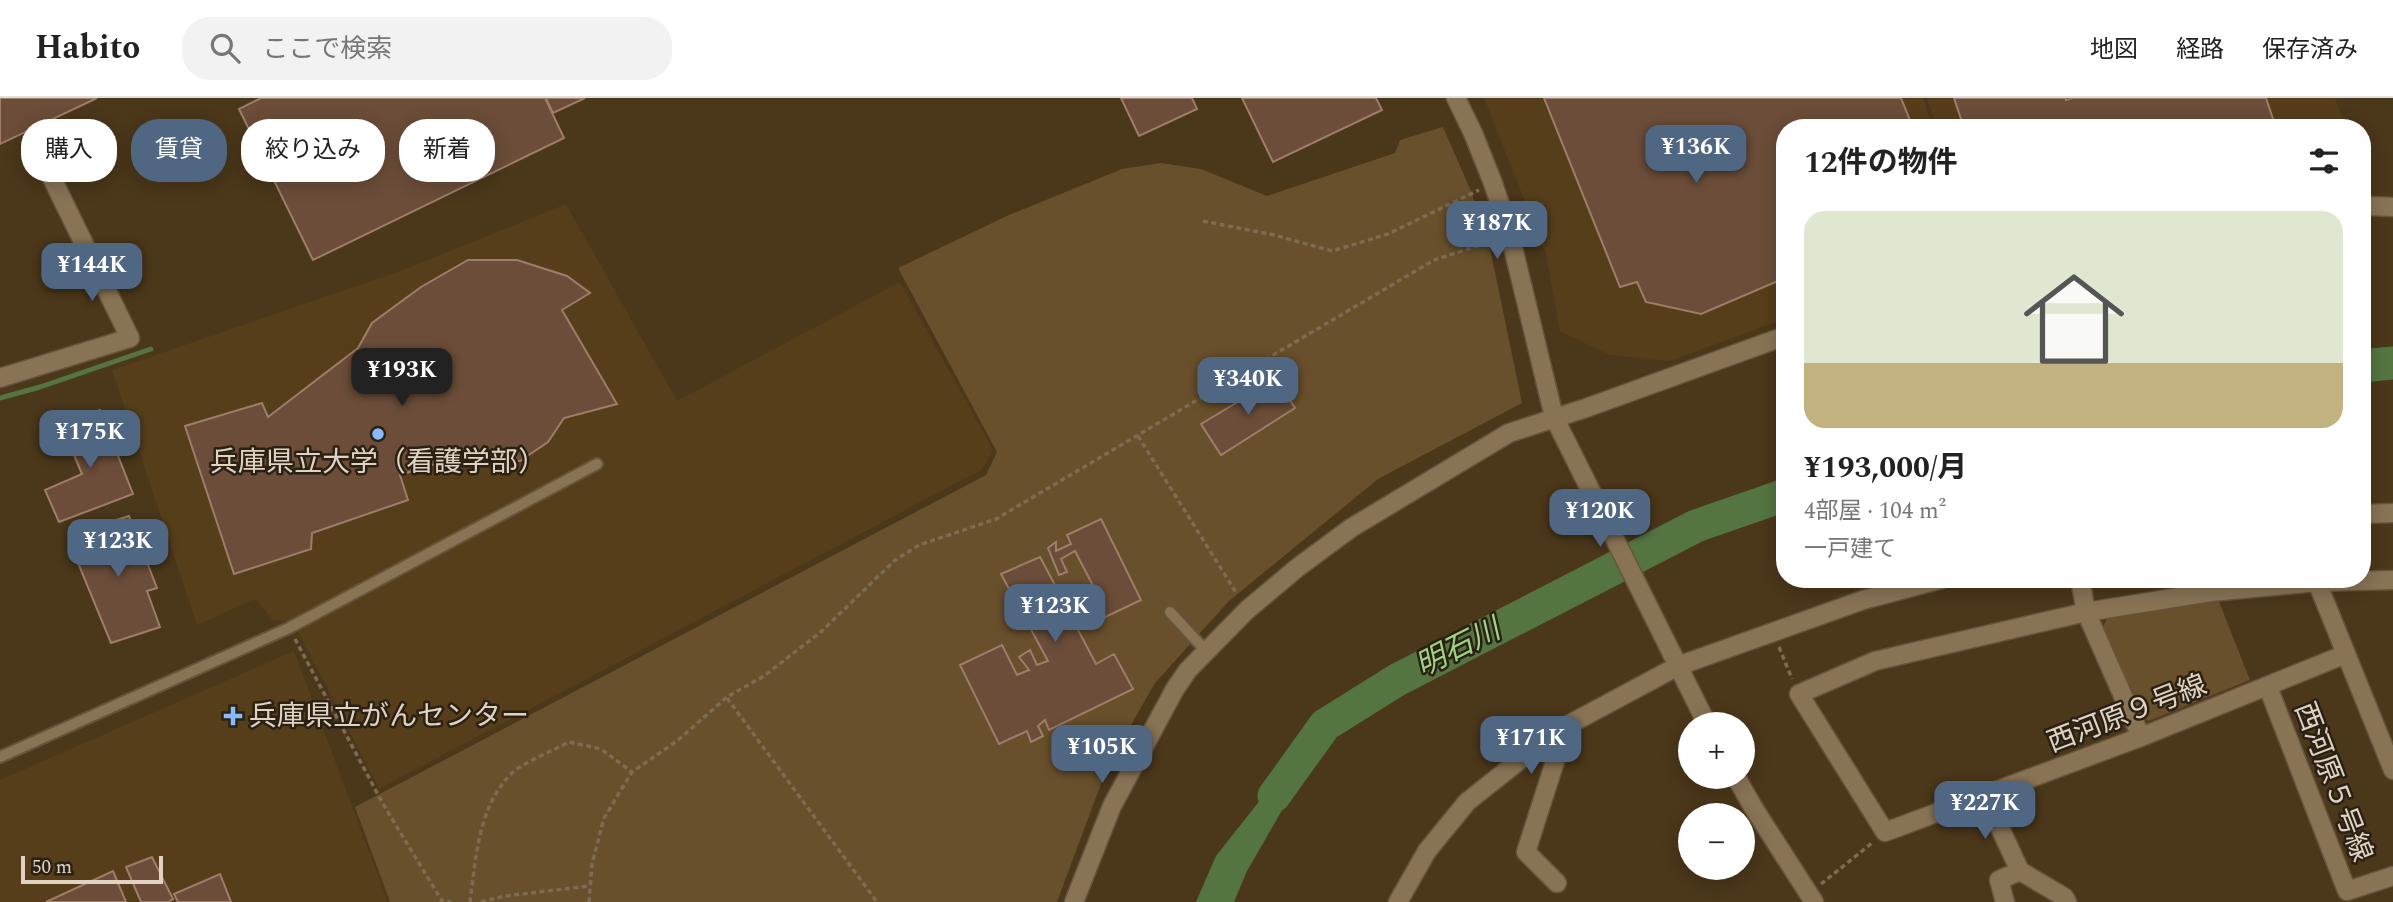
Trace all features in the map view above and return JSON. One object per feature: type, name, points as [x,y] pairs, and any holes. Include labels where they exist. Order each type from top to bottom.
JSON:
[{"type":"street","points":[[1456,98],[1493,183],[1510,235],[1555,417],[1701,712]]},
{"type":"street","points":[[0,378],[131,338],[54,182]]},
{"type":"street","points":[[2371,206],[2393,206]]},
{"type":"street","points":[[1074,902],[1112,806],[1175,689],[1188,670],[1247,610],[1351,528],[1509,433],[1776,339]]},
{"type":"street","points":[[2371,514],[2393,513]]},
{"type":"street","points":[[2371,581],[2393,580]]},
{"type":"street","points":[[1398,902],[1427,851],[1467,802],[1555,732],[1678,666],[1863,600],[1908,588]]},
{"type":"street","points":[[2082,588],[2086,612],[2141,737]]},
{"type":"street","points":[[1885,832],[1799,694],[1875,661],[2086,612],[2253,588]]},
{"type":"street","points":[[2319,588],[2393,770]]},
{"type":"street","name":"西河原９号線","points":[[1885,832],[2141,737],[2346,654]]},
{"type":"street","name":"西河原５号線","points":[[2267,687],[2347,891],[2393,876]]},
{"type":"street","points":[[1555,732],[1558,752],[1526,852],[1558,883]]},
{"type":"street","points":[[1743,789],[1811,898]]},
{"type":"street","points":[[1985,796],[2020,870],[2064,897],[2067,902]]},
{"type":"street","points":[[2006,902],[1999,880],[2020,870]]},
{"type":"lane","points":[[0,757],[289,628],[597,464]]},
{"type":"lane","points":[[1170,612],[1206,651]]},
{"type":"path","points":[[1203,221],[1274,235],[1332,251],[1388,234],[1493,183]]},
{"type":"path","points":[[589,902],[589,886],[604,818],[632,772],[677,741],[727,697],[764,676],[822,631],[894,561],[919,545],[996,519],[1434,260],[1510,235]]},
{"type":"path","points":[[1138,436],[1247,610]]},
{"type":"path","points":[[289,628],[383,804],[442,901],[451,902]]},
{"type":"path","points":[[1772,633],[1799,694]]},
{"type":"path","points":[[727,697],[877,902]]},
{"type":"path","points":[[470,902],[486,809],[512,773],[569,742],[601,748],[632,772]]},
{"type":"path","points":[[1811,898],[1885,832]]},
{"type":"path","points":[[481,902],[505,896],[589,886]]},
{"type":"shaded area","points":[[1484,98],[1923,98],[1930,119],[1776,119],[1776,322],[1669,361],[1610,355],[1560,331],[1546,255]]},
{"type":"shaded area","points":[[1927,98],[2335,98],[2343,119],[1934,119]]},
{"type":"shaded area","points":[[1443,127],[1471,191],[1490,248],[1522,403],[1378,479],[1229,601],[1155,683],[1108,765],[1057,902],[390,902],[355,807],[986,475],[997,452],[898,268],[1009,215],[1122,169],[1161,163],[1201,169],[1267,196],[1395,153],[1400,140]]},
{"type":"shaded area","points":[[566,204],[677,401],[900,282],[993,450],[981,470],[379,789],[293,622],[273,620],[255,599],[197,625],[112,370],[406,269]]},
{"type":"shaded area","points":[[2218,599],[2250,680],[2149,721],[2141,717],[2102,628],[2107,619]]},
{"type":"shaded area","name":"兵庫県立がんセンター","points":[[294,651],[388,902],[0,902],[0,780]]},
{"type":"shaded area","points":[[1306,742],[1288,800],[1247,871],[1234,902],[1196,902],[1216,856]]},
{"type":"building","points":[[0,98],[97,98],[53,119],[21,119],[21,134],[0,144]]},
{"type":"building","points":[[261,98],[545,98],[564,138],[495,172],[495,119],[399,119],[399,182],[473,182],[313,260],[275,182],[385,182],[385,119],[244,119],[239,109]]},
{"type":"building","points":[[546,98],[585,98],[553,113]]},
{"type":"building","points":[[1121,98],[1192,98],[1197,109],[1139,136]]},
{"type":"building","points":[[1242,98],[1376,98],[1382,110],[1273,162]]},
{"type":"building","points":[[1544,98],[1901,98],[1909,119],[1776,119],[1776,282],[1701,314],[1646,302],[1637,282],[1620,287]]},
{"type":"building","points":[[1954,98],[2266,98],[2273,119],[1961,119]]},
{"type":"building","points":[[468,260],[517,260],[567,276],[590,293],[562,310],[617,404],[564,418],[548,442],[520,461],[488,461],[473,452],[400,475],[408,500],[312,533],[311,549],[234,574],[185,426],[262,403],[268,417],[358,348],[372,323],[421,287]]},
{"type":"building","points":[[1276,379],[1295,408],[1221,455],[1201,424]]},
{"type":"building","points":[[100,410],[133,494],[59,522],[45,490],[82,474],[61,424]]},
{"type":"building","points":[[129,516],[157,588],[147,591],[160,627],[111,643],[71,546],[90,540],[87,529]]},
{"type":"building","points":[[1101,519],[1141,600],[1078,630],[1096,664],[1114,654],[1133,689],[1049,730],[1045,720],[1038,726],[1043,736],[1031,742],[1027,731],[999,744],[960,665],[1002,645],[1017,675],[1029,670],[1019,657],[1030,650],[1037,665],[1048,661],[1001,574],[1040,557],[1073,619],[1103,605],[1075,551],[1061,559],[1067,572],[1059,575],[1048,548],[1056,542],[1056,551],[1071,544],[1067,535]]},
{"type":"building","points":[[152,857],[173,899],[168,902],[141,902],[126,867]]},
{"type":"building","points":[[113,871],[126,902],[46,902]]},
{"type":"building","points":[[220,874],[231,902],[178,902],[174,894]]},
{"type":"waterway","points":[[0,398],[151,349]]},
{"type":"waterway","name":"明石川","points":[[2371,365],[2393,363]]},
{"type":"waterway","name":"明石川","points":[[1274,796],[1325,725],[1397,680],[1696,526],[1776,498]]},
{"type":"place","name":"兵庫県立大学（看護学部）","points":[[378,434]]},
{"type":"place","name":"兵庫県立がんセンター","points":[[233,716]]}]
